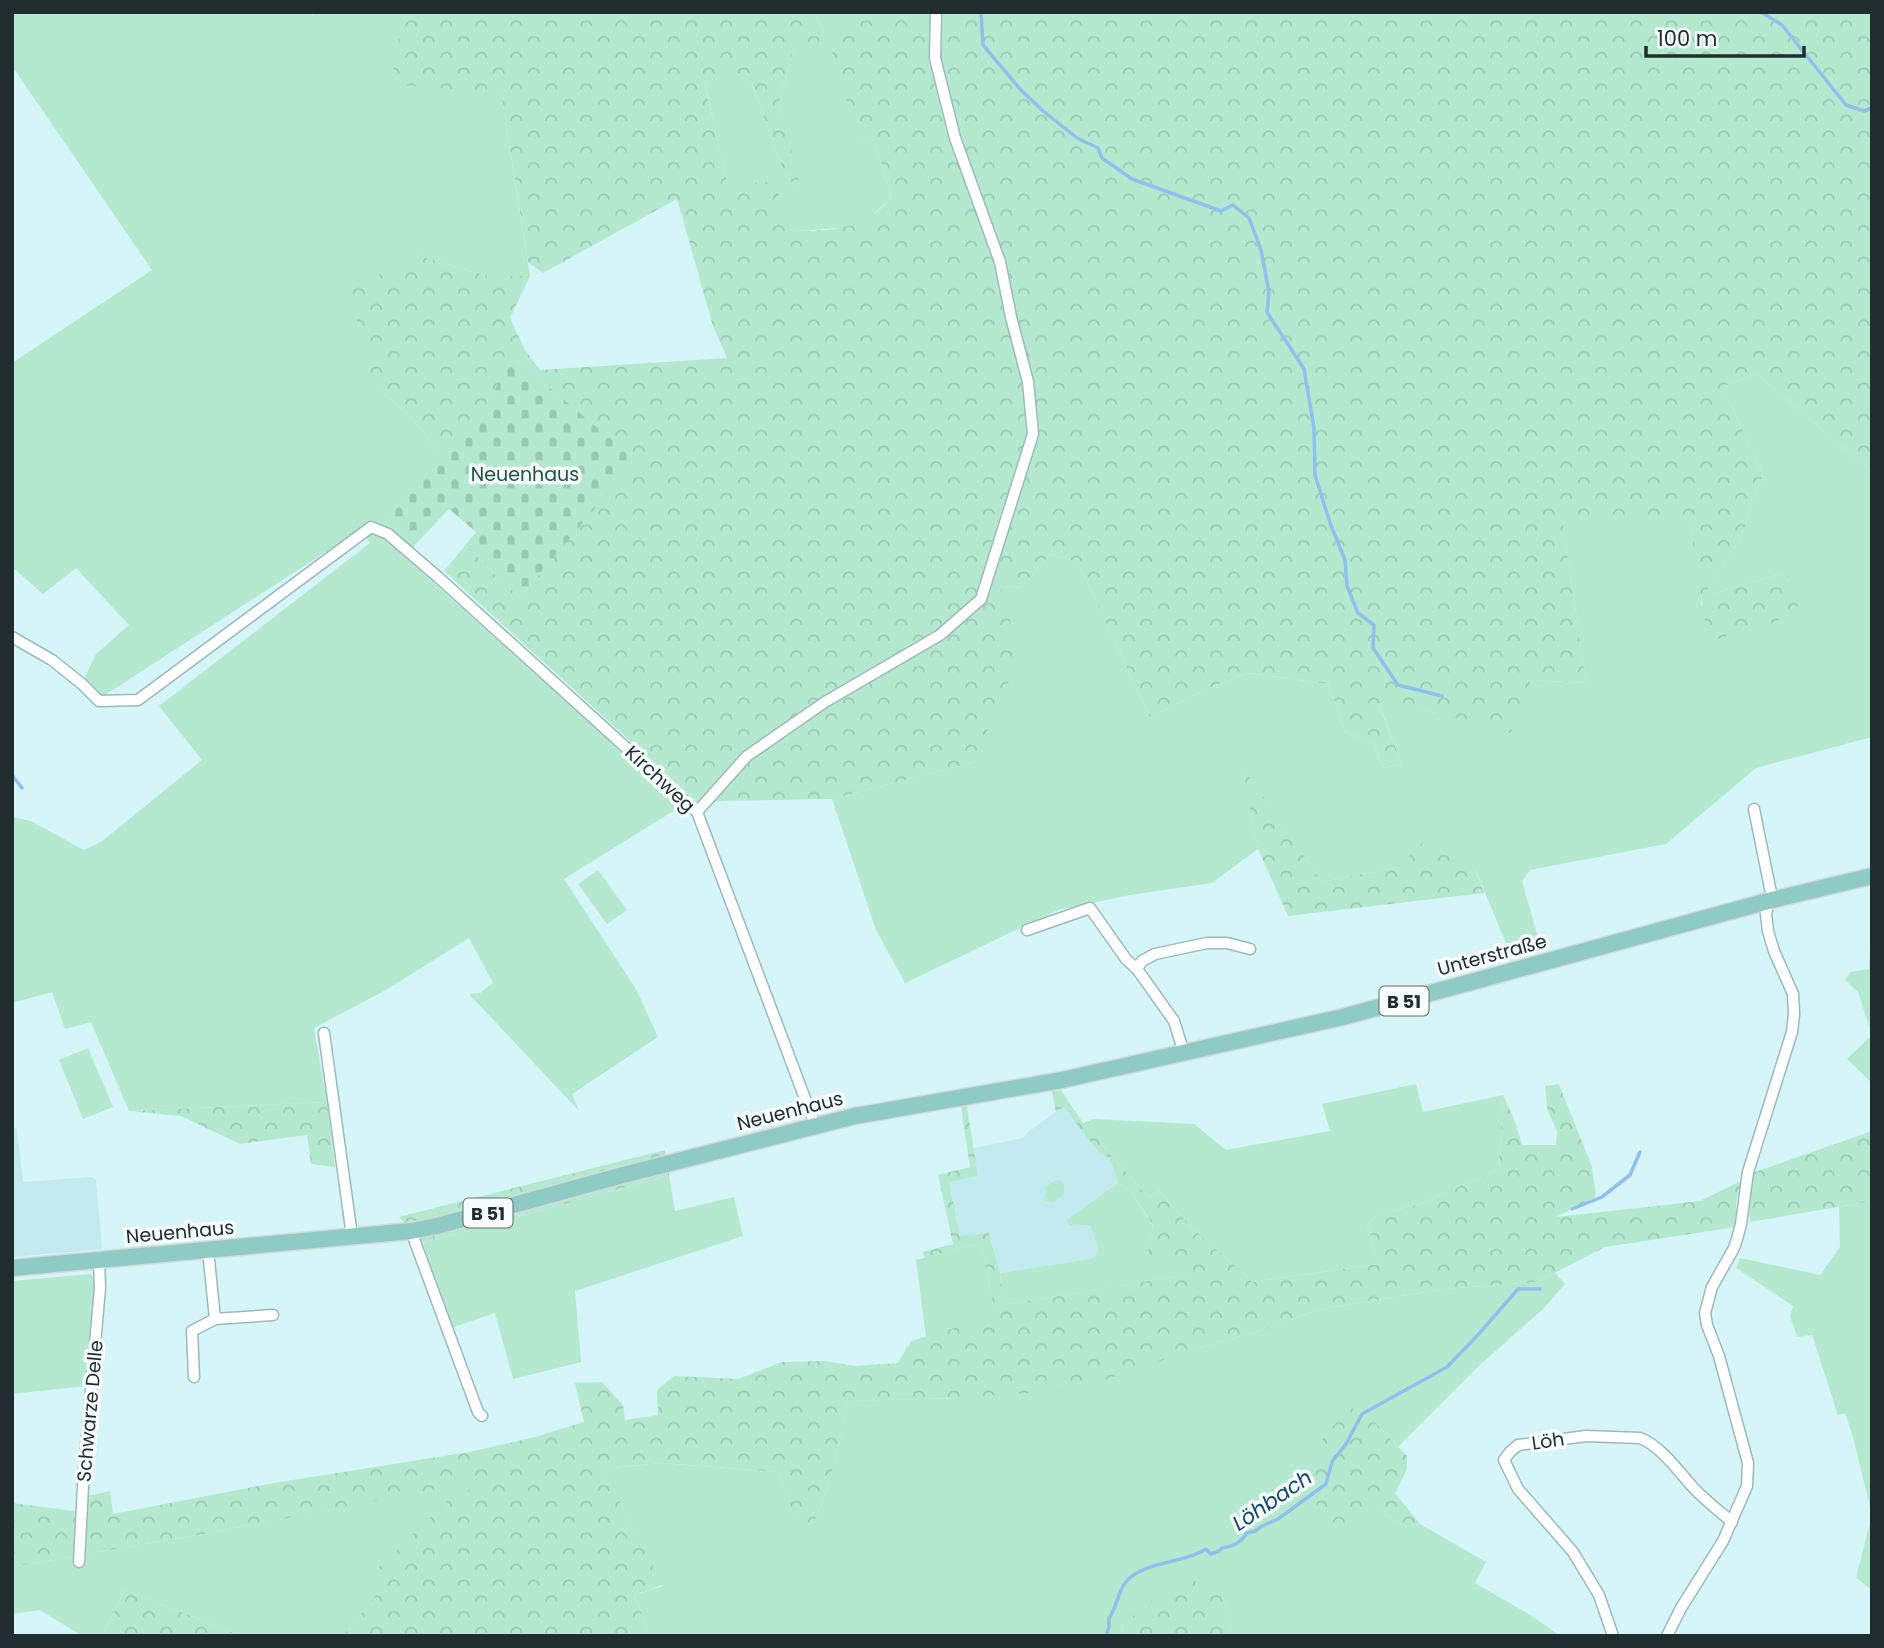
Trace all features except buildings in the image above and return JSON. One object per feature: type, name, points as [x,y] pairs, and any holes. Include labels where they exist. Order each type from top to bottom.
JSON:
[{"type":"main road","name":"Unterstraße","points":[[1184,1053],[1343,1017],[1769,901],[1872,876]]},
{"type":"main road","name":"Neuenhaus","points":[[12,1268],[411,1231],[475,1217],[815,1125],[882,1110],[1062,1080],[1184,1053]]},
{"type":"street","points":[[697,811],[747,756],[825,702],[940,635],[981,599],[1033,434],[1028,382],[1000,262],[955,138],[935,58],[936,12]]},
{"type":"street","name":"Kirchweg","points":[[12,637],[52,660],[99,701],[138,700],[371,527],[388,534],[697,811],[815,1125]]},
{"type":"street","points":[[1667,1636],[1681,1608],[1723,1541],[1747,1486],[1748,1464],[1705,1312],[1712,1287],[1737,1239],[1748,1172],[1792,1032],[1794,1014],[1793,994],[1768,931],[1766,914],[1771,893],[1754,809]]},
{"type":"street","points":[[1027,930],[1090,908],[1174,1021],[1184,1053]]},
{"type":"street","points":[[1137,969],[1142,961],[1155,954],[1207,943],[1227,943],[1250,949]]},
{"type":"street","points":[[324,1033],[352,1236]]},
{"type":"street","points":[[411,1231],[451,1342],[478,1412],[482,1416]]},
{"type":"street","points":[[208,1250],[215,1319]]},
{"type":"street","name":"Schwarze Delle","points":[[79,1562],[100,1288],[99,1260]]},
{"type":"street","points":[[194,1377],[192,1331],[215,1319],[273,1315]]},
{"type":"street","name":"Löh","points":[[1613,1636],[1599,1595],[1573,1552],[1518,1489],[1504,1460],[1518,1445],[1586,1436],[1646,1440],[1732,1522]]},
{"type":"shaded area","points":[[1064,1106],[1100,1154],[1110,1158],[1118,1183],[1066,1220],[1070,1226],[1090,1225],[1099,1250],[1097,1255],[1090,1259],[1000,1273],[989,1233],[960,1237],[949,1182],[978,1176],[973,1148],[1023,1138]]},
{"type":"shaded area","points":[[17,1128],[23,1182],[92,1177],[96,1180],[102,1249],[12,1257],[12,1129]]},
{"type":"green space","points":[[12,12],[306,12],[313,15],[314,12],[417,12],[400,29],[501,93],[530,276],[487,276],[416,255],[374,385],[411,417],[442,456],[386,521],[415,545],[407,559],[683,805],[564,879],[636,989],[658,1037],[572,1094],[579,1111],[469,994],[480,993],[493,983],[469,938],[386,990],[314,1028],[327,1102],[129,1111],[91,1022],[65,1029],[52,992],[12,1003],[12,817],[31,821],[84,850],[101,842],[202,760],[159,706],[370,543],[361,529],[102,697],[84,679],[96,654],[129,625],[76,568],[43,594],[12,567],[12,363],[152,270],[12,66]]},
{"type":"green space","points":[[417,12],[814,12],[824,32],[817,47],[794,46],[779,103],[802,191],[786,177],[748,73],[704,81],[728,185],[776,181],[785,230],[805,231],[827,230],[857,223],[873,215],[892,198],[874,139],[861,142],[832,61],[833,41],[855,12],[1872,12],[1872,472],[1756,373],[1723,387],[1763,475],[1740,540],[1708,588],[1711,594],[1787,572],[1800,614],[1708,642],[1690,522],[1563,522],[1586,683],[1531,680],[1511,733],[1437,713],[1378,703],[1402,764],[1383,768],[1374,743],[1345,732],[1328,684],[1249,673],[1213,686],[1150,717],[1078,562],[1050,554],[1021,588],[1003,586],[998,599],[1010,613],[1013,672],[974,762],[832,799],[698,803],[444,571],[462,549],[473,551],[520,597],[635,460],[519,362],[510,361],[493,394],[442,456],[411,417],[374,385],[349,291],[416,255],[487,276],[530,276],[510,318],[525,350],[540,370],[727,358],[713,326],[677,199],[543,273],[528,262],[501,93],[391,84],[400,29]]},
{"type":"green space","points":[[814,12],[855,12],[853,16],[861,142],[874,139],[892,198],[869,218],[850,227],[785,230],[728,186],[704,80],[748,73],[786,177],[801,190],[779,103],[794,46],[817,46],[824,32]]},
{"type":"green space","name":"Neuenhaus","points":[[509,360],[519,362],[636,460],[520,597],[473,551],[462,549],[476,532],[449,509],[415,545],[386,521],[493,394]]},
{"type":"green space","points":[[1756,373],[1872,472],[1872,737],[1756,768],[1666,844],[1530,870],[1522,881],[1542,951],[1512,958],[1474,866],[1399,867],[1322,882],[1243,768],[1258,849],[1212,883],[1130,895],[1058,910],[905,983],[876,930],[832,799],[974,762],[1010,613],[997,599],[1003,586],[1021,588],[1050,554],[1078,562],[1150,717],[1213,686],[1249,673],[1328,684],[1345,732],[1374,743],[1383,768],[1402,764],[1378,702],[1437,713],[1531,680],[1586,683],[1563,522],[1690,522],[1701,587],[1701,605],[1787,572],[1711,594],[1708,588],[1740,540],[1763,475],[1723,387]]},
{"type":"green space","points":[[1242,766],[1322,882],[1399,867],[1423,842],[1474,866],[1484,893],[1288,916],[1258,849]]},
{"type":"green space","points":[[598,870],[627,910],[607,924],[578,884]]},
{"type":"green space","points":[[1870,946],[1872,1035],[1858,992],[1845,980],[1851,972],[1869,969]]},
{"type":"green space","points":[[1872,1035],[1872,1083],[1847,1059]]},
{"type":"green space","points":[[88,1048],[113,1107],[83,1119],[59,1060]]},
{"type":"green space","points":[[1416,1084],[1423,1112],[1503,1095],[1499,1169],[1420,1204],[1379,1214],[1367,1224],[1379,1264],[1253,1282],[1190,1226],[1158,1190],[1149,1198],[1083,1123],[1094,1119],[1194,1124],[1226,1150],[1330,1131],[1322,1104]]},
{"type":"green space","points":[[1559,1084],[1592,1167],[1596,1197],[1556,1217],[1700,1201],[1741,1181],[1736,1202],[1736,1227],[1605,1247],[1537,1282],[1444,1289],[1322,1309],[1079,1389],[962,1398],[848,1401],[834,1463],[814,1523],[797,1528],[780,1472],[661,1463],[603,1469],[663,1585],[634,1595],[651,1636],[341,1636],[380,1590],[376,1570],[447,1501],[492,1479],[12,1567],[12,1503],[74,1511],[88,1496],[110,1491],[113,1514],[274,1483],[469,1452],[535,1437],[584,1422],[575,1383],[602,1382],[623,1405],[625,1420],[658,1415],[657,1390],[674,1376],[738,1379],[782,1362],[826,1361],[854,1366],[898,1363],[911,1341],[998,1315],[993,1305],[981,1243],[925,1258],[923,1252],[953,1244],[938,1175],[970,1167],[961,1107],[967,1106],[978,1176],[949,1182],[960,1236],[989,1233],[1000,1273],[1003,1298],[1010,1304],[1190,1274],[1181,1262],[1157,1265],[1148,1252],[1153,1225],[1129,1189],[1118,1183],[1110,1158],[1100,1154],[1064,1107],[1056,1112],[1052,1091],[1061,1090],[1083,1123],[1149,1198],[1158,1190],[1190,1226],[1253,1282],[1379,1264],[1367,1224],[1379,1214],[1420,1204],[1499,1169],[1503,1095],[1522,1145],[1556,1145],[1557,1131],[1547,1109],[1545,1086]]},
{"type":"green space","points":[[327,1102],[335,1167],[311,1164],[307,1135],[240,1144],[181,1116],[129,1111]]},
{"type":"green space","points":[[1872,1131],[1872,1201],[1750,1222],[1752,1173]]},
{"type":"green space","points":[[665,1150],[669,1175],[423,1243],[399,1217]]},
{"type":"green space","points":[[669,1175],[675,1211],[734,1197],[743,1236],[575,1291],[581,1362],[513,1379],[495,1313],[451,1328],[423,1243]]},
{"type":"green space","points":[[1056,1180],[1064,1185],[1064,1194],[1054,1202],[1045,1202],[1043,1199],[1047,1193],[1044,1188]]},
{"type":"green space","points":[[1118,1183],[1129,1189],[1153,1226],[1148,1252],[1181,1262],[1191,1274],[1010,1304],[1003,1298],[1000,1273],[1090,1259],[1096,1255],[1099,1250],[1090,1225],[1070,1226],[1066,1220]]},
{"type":"green space","points":[[1872,1201],[1872,1515],[1845,1413],[1838,1415],[1812,1335],[1797,1337],[1790,1316],[1793,1306],[1736,1268],[1740,1258],[1820,1275],[1840,1247],[1839,1207]]},
{"type":"green space","points":[[981,1243],[993,1305],[999,1316],[926,1337],[916,1260]]},
{"type":"green space","points":[[1555,1273],[1565,1284],[1543,1309],[1482,1363],[1398,1447],[1374,1421],[1378,1510],[1406,1527],[1420,1524],[1486,1562],[1475,1583],[1532,1616],[1560,1636],[1234,1636],[1222,1597],[1124,1624],[1120,1636],[651,1636],[634,1595],[663,1586],[603,1469],[661,1463],[780,1472],[797,1527],[814,1523],[834,1463],[848,1401],[962,1398],[1194,1349],[1253,1333],[1322,1309],[1444,1289],[1537,1282]]},
{"type":"green space","points":[[91,1274],[96,1288],[88,1383],[86,1386],[12,1394],[12,1281]]},
{"type":"green space","points":[[1350,1407],[1374,1421],[1407,1456],[1407,1469],[1395,1493],[1420,1524],[1406,1527],[1378,1510],[1328,1533],[1318,1519],[1312,1451]]},
{"type":"green space","points":[[495,1478],[381,1590],[341,1636],[242,1636],[125,1590],[102,1636],[82,1636],[40,1610],[12,1614],[12,1567],[209,1533]]},
{"type":"green space","points":[[1872,1520],[1872,1590],[1856,1578]]},
{"type":"green space","points":[[1183,1574],[1222,1597],[1234,1636],[1120,1636],[1124,1624]]},
{"type":"green space","points":[[125,1590],[242,1636],[102,1636]]},
{"type":"waterway","points":[[981,12],[983,45],[1020,89],[1042,110],[1077,138],[1098,148],[1102,158],[1132,179],[1221,211],[1233,205],[1249,218],[1261,250],[1269,292],[1267,312],[1304,369],[1314,428],[1315,475],[1345,560],[1347,586],[1358,613],[1374,625],[1373,648],[1398,685],[1442,696]]},
{"type":"waterway","points":[[1761,12],[1782,25],[1846,105],[1864,111],[1872,108]]},
{"type":"waterway","points":[[12,775],[22,788]]},
{"type":"waterway","name":"Löhbach","points":[[1572,1209],[1602,1197],[1630,1175],[1640,1152]]},
{"type":"waterway","name":"Löhbach","points":[[1106,1636],[1109,1618],[1125,1583],[1132,1576],[1206,1549],[1211,1554],[1219,1551],[1236,1544],[1247,1533],[1278,1519],[1326,1484],[1332,1462],[1346,1444],[1362,1414],[1447,1367],[1518,1289],[1540,1289]]}]
